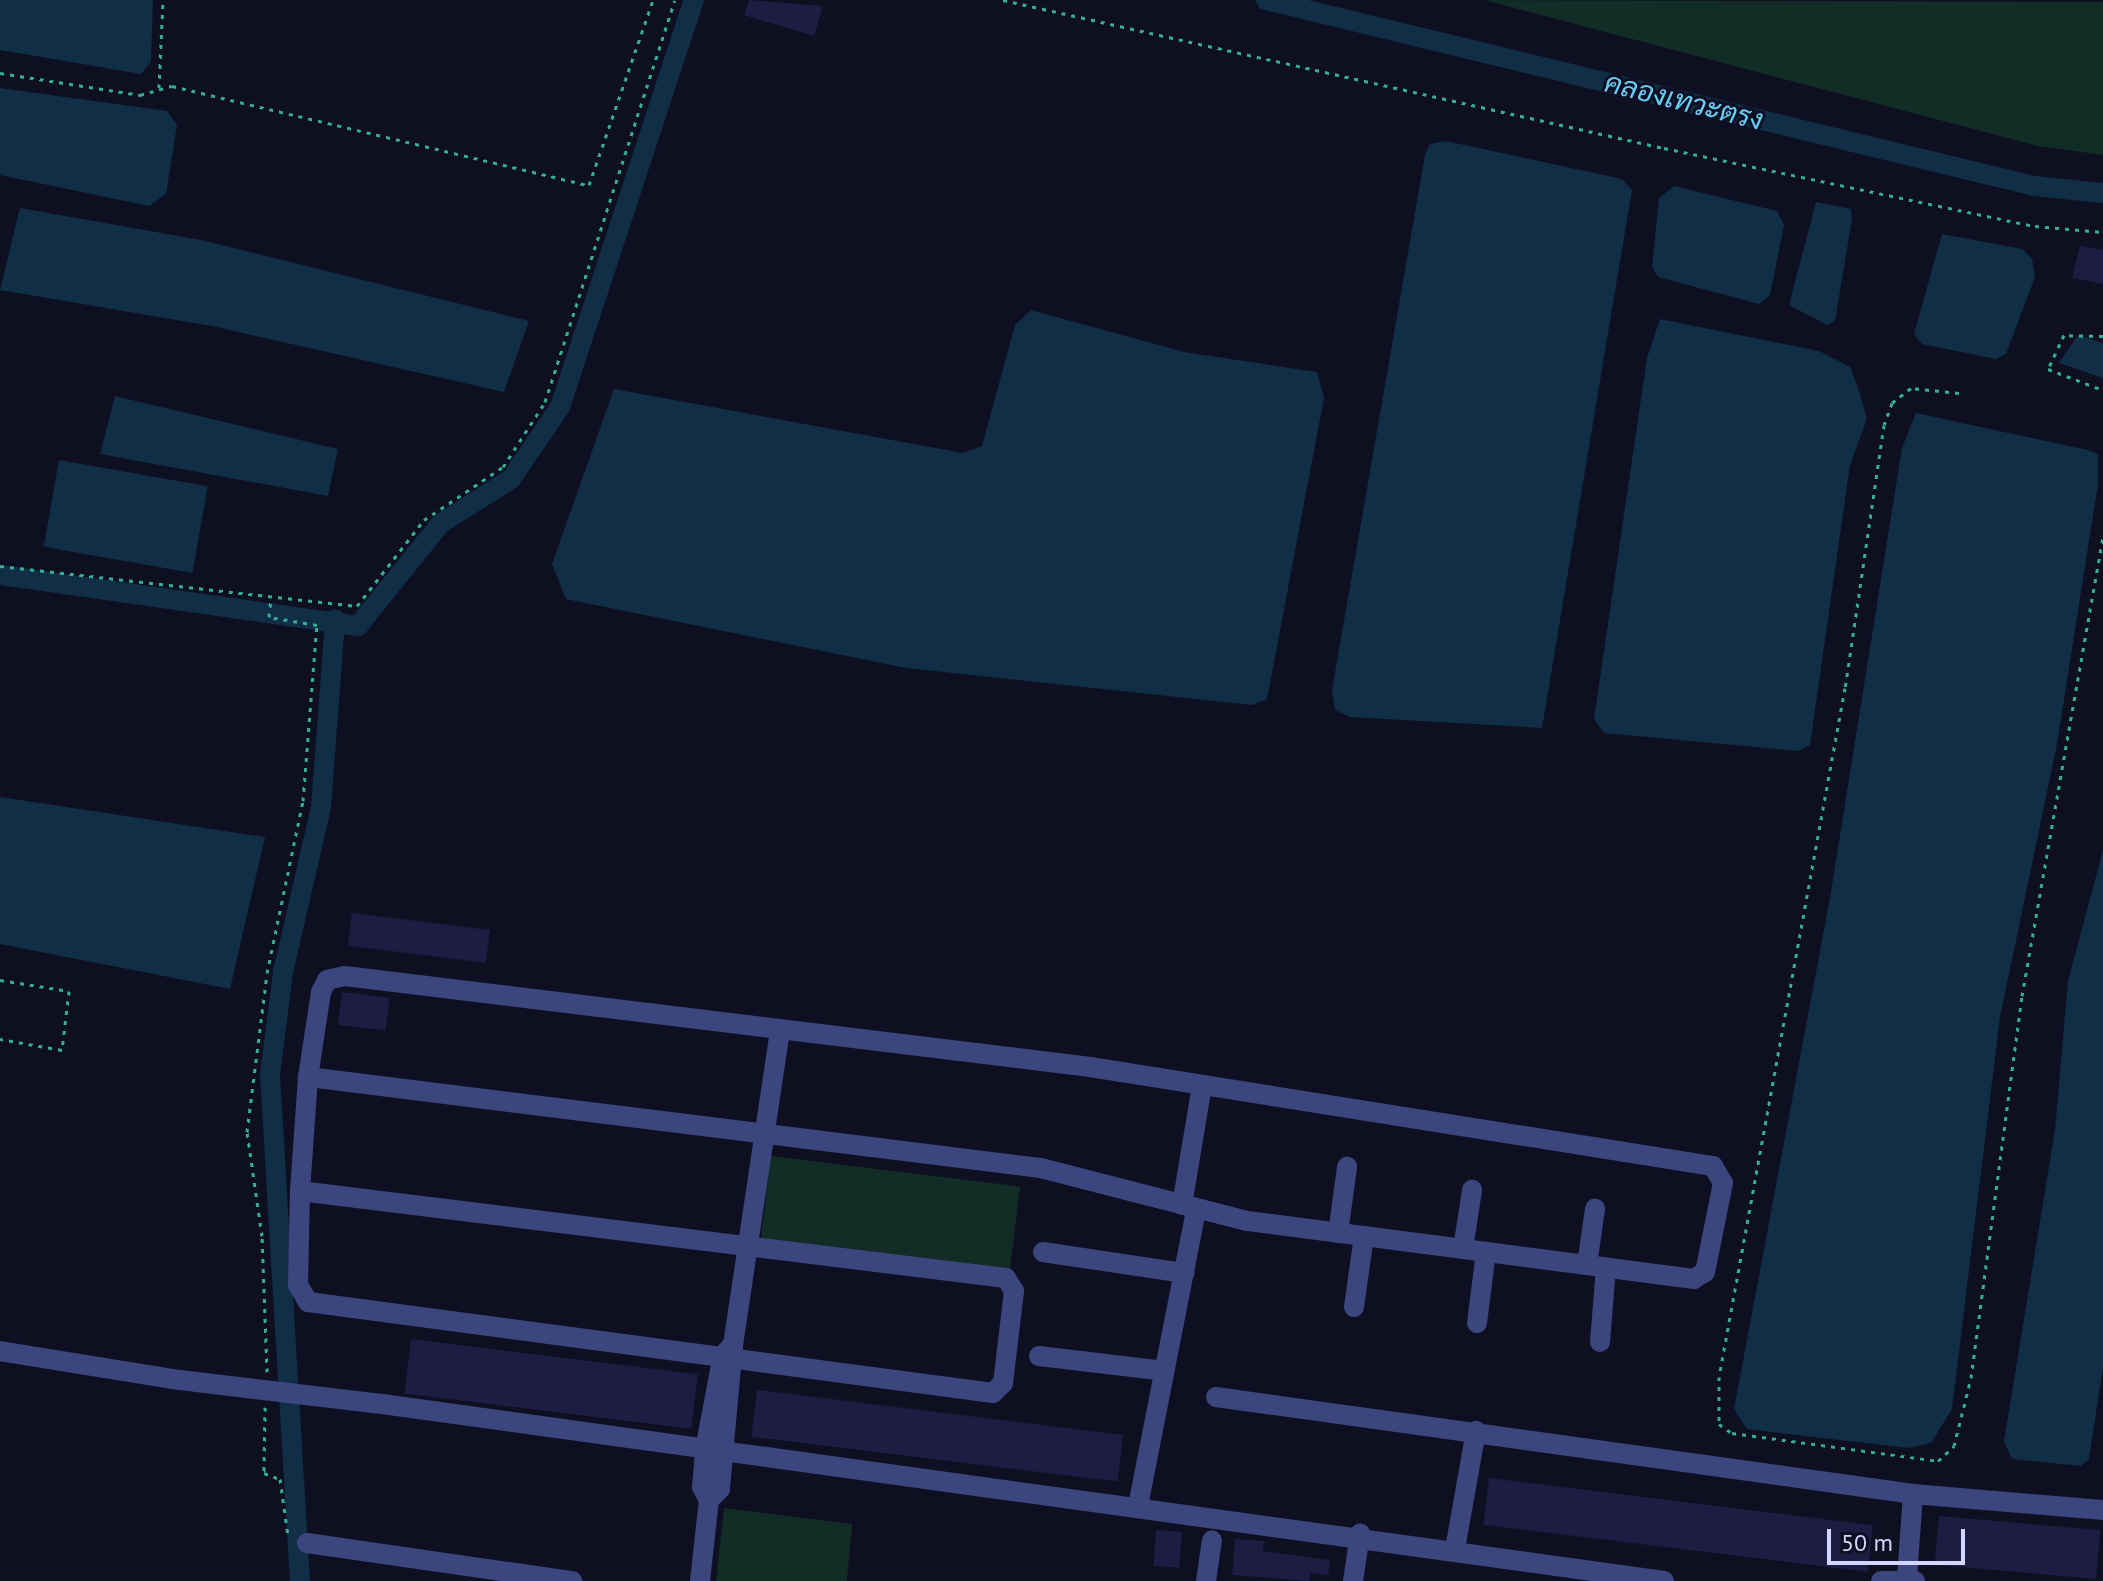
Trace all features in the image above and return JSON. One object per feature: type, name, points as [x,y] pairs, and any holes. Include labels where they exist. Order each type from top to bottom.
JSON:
[{"type":"street","points":[[300,1191],[747,1251],[1006,1278],[1014,1291],[1003,1383],[993,1393],[731,1353],[308,1302],[298,1285],[300,1191],[308,1077],[321,992],[327,980],[345,976],[780,1029],[1202,1086],[1720,1171],[1701,1277],[1338,1233],[1189,1208],[1040,1168],[767,1137],[308,1077]]},
{"type":"street","points":[[700,1581],[709,1500],[702,1487],[715,1451],[767,1137],[780,1029]]},
{"type":"street","points":[[1138,1506],[1184,1273],[1202,1086]]},
{"type":"street","points":[[1338,1233],[1347,1167]]},
{"type":"street","points":[[1463,1249],[1472,1190]]},
{"type":"street","points":[[1595,1209],[1600,1342]]},
{"type":"street","points":[[1354,1307],[1364,1236]]},
{"type":"street","points":[[1043,1252],[1184,1273]]},
{"type":"street","points":[[1477,1323],[1486,1252]]},
{"type":"street","points":[[0,1351],[180,1380],[1360,1534],[1664,1581]]},
{"type":"street","points":[[1039,1356],[1164,1371]]},
{"type":"street","points":[[1216,1397],[1913,1494],[2103,1510]]},
{"type":"street","points":[[1455,1549],[1476,1431]]},
{"type":"street","points":[[1881,1581],[1911,1579],[1913,1494]]},
{"type":"street","points":[[1353,1581],[1360,1534]]},
{"type":"street","points":[[1206,1581],[1212,1540]]},
{"type":"street","points":[[298,1546],[572,1581]]},
{"type":"path","points":[[159,89],[163,0]]},
{"type":"path","points":[[0,73],[140,95],[172,86],[589,185],[653,0]]},
{"type":"path","points":[[0,566],[271,599],[357,606],[424,520],[503,467],[545,402],[675,0]]},
{"type":"path","points":[[1003,0],[1664,148],[2035,226],[2103,232]]},
{"type":"path","points":[[2103,336],[2064,335],[2048,369],[2103,390]]},
{"type":"path","points":[[1959,393],[1911,388],[1892,403],[1884,425],[1845,688],[1719,1377],[1719,1424],[1732,1433],[1938,1461],[1954,1446],[1971,1378],[2022,996],[2103,535]]},
{"type":"path","points":[[266,1388],[262,1236],[247,1132],[267,973],[303,801],[317,625],[269,617],[271,599]]},
{"type":"path","points":[[0,980],[69,991],[62,1050],[0,1039]]},
{"type":"path","points":[[265,1403],[264,1473],[280,1479],[298,1546]]},
{"type":"green space","points":[[1484,0],[2103,2],[2103,155],[2038,146]]},
{"type":"green space","points":[[771,1156],[1020,1187],[1010,1272],[761,1241]]},
{"type":"green space","points":[[724,1508],[852,1524],[847,1581],[716,1581]]},
{"type":"water","points":[[0,0],[153,0],[151,62],[141,74],[0,50]]},
{"type":"water","points":[[0,88],[167,111],[177,125],[166,194],[149,206],[0,175]]},
{"type":"water","points":[[1446,141],[1622,179],[1632,190],[1542,728],[1350,717],[1335,710],[1332,690],[1425,155],[1430,144]]},
{"type":"water","points":[[1674,186],[1777,211],[1784,225],[1770,295],[1759,304],[1658,277],[1652,267],[1659,198]]},
{"type":"water","points":[[1816,202],[1851,209],[1852,219],[1835,321],[1827,325],[1789,305]]},
{"type":"water","points":[[20,208],[201,240],[529,321],[504,392],[212,326],[0,290]]},
{"type":"water","points":[[1942,234],[2022,249],[2032,259],[2035,277],[2006,354],[1996,359],[1922,344],[1914,334]]},
{"type":"water","points":[[1031,310],[1184,352],[1317,372],[1324,398],[1267,699],[1252,705],[906,668],[566,599],[552,564],[614,389],[963,453],[982,446],[1015,325]]},
{"type":"water","points":[[1660,319],[1819,351],[1850,367],[1859,391],[1867,419],[1850,465],[1810,745],[1798,751],[1604,733],[1594,719],[1647,358]]},
{"type":"water","points":[[2078,335],[2103,343],[2103,378],[2059,363]]},
{"type":"water","points":[[115,396],[338,449],[328,496],[100,454]]},
{"type":"water","points":[[1916,413],[2088,450],[2098,454],[2098,484],[2057,744],[2000,1017],[1952,1409],[1931,1443],[1908,1448],[1747,1429],[1734,1409],[1830,898],[1902,448]]},
{"type":"water","points":[[59,460],[208,486],[192,573],[44,547]]},
{"type":"water","points":[[0,797],[265,837],[230,989],[0,944]]},
{"type":"water","points":[[2103,850],[2103,1367],[2089,1459],[2081,1466],[2012,1459],[2004,1441],[2055,1130],[2068,981]]},
{"type":"building","points":[[749,0],[823,6],[814,36],[744,15]]},
{"type":"building","points":[[2080,246],[2103,250],[2103,284],[2072,278]]},
{"type":"building","points":[[352,913],[490,930],[486,963],[348,946]]},
{"type":"building","points":[[342,992],[390,998],[386,1031],[338,1025]]},
{"type":"building","points":[[411,1339],[698,1374],[691,1429],[404,1394]]},
{"type":"building","points":[[757,1390],[1123,1435],[1118,1482],[751,1437]]},
{"type":"building","points":[[1489,1478],[1873,1525],[1867,1572],[1483,1525]]},
{"type":"building","points":[[1939,1516],[2100,1530],[2096,1579],[1935,1565]]},
{"type":"building","points":[[1156,1530],[1182,1532],[1179,1568],[1153,1566]]},
{"type":"building","points":[[1235,1539],[1264,1541],[1263,1551],[1330,1560],[1328,1575],[1310,1573],[1309,1581],[1232,1575]]},
{"type":"waterway","points":[[0,575],[358,626],[440,524],[511,479],[560,407],[694,0]]},
{"type":"waterway","name":"คลองเทวะตรง","points":[[1266,0],[2034,186],[2103,193]]},
{"type":"waterway","points":[[300,1581],[270,1074],[283,972],[321,807],[335,620]]}]
